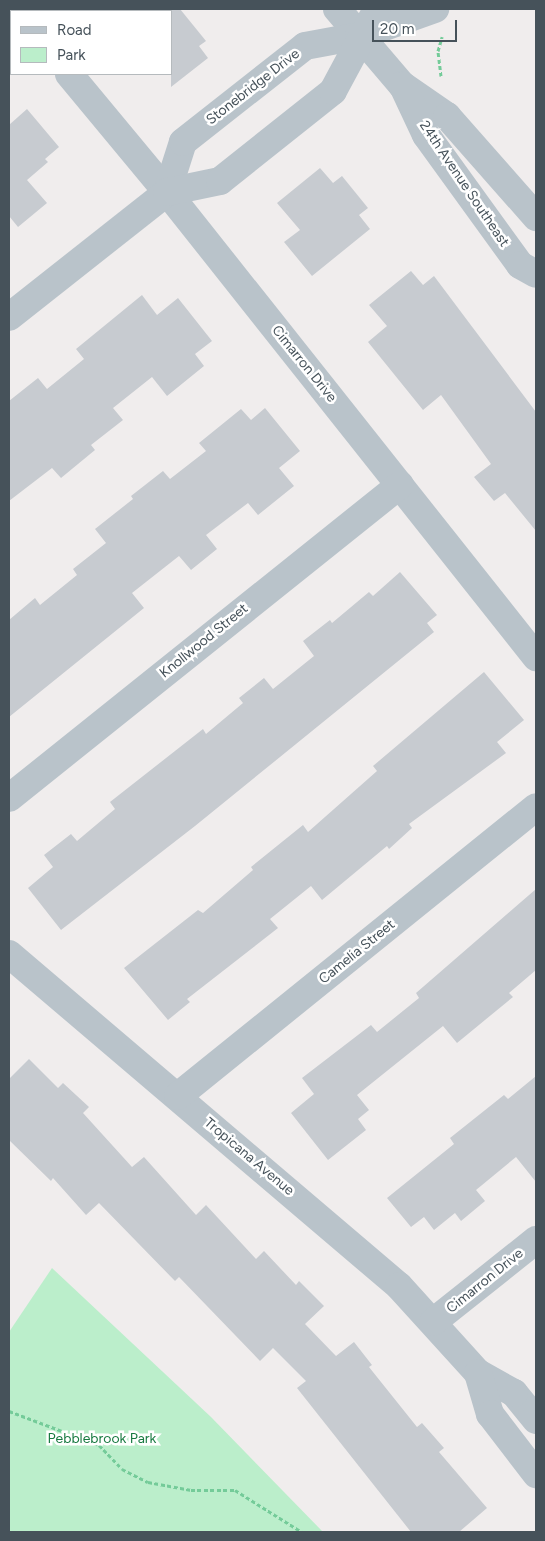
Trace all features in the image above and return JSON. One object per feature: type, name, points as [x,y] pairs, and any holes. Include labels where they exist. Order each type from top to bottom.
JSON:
[{"type":"street","name":"24th Avenue Southeast","points":[[338,9],[402,85],[447,116],[536,218]]},
{"type":"street","points":[[9,317],[167,192],[220,181],[333,91],[359,36],[377,9]]},
{"type":"street","name":"Stonebridge Drive","points":[[167,192],[183,142],[305,46],[359,36],[434,9]]},
{"type":"street","name":"Cimarron Drive","points":[[69,75],[167,192],[536,657]]},
{"type":"street","name":"24th Avenue Southeast","points":[[402,85],[426,134],[520,265],[536,274]]},
{"type":"street","name":"Knollwood Street","points":[[9,798],[400,485]]},
{"type":"street","name":"Camelia Street","points":[[178,1096],[536,807]]},
{"type":"street","name":"Tropicana Avenue","points":[[9,954],[333,1227],[398,1286],[478,1373],[514,1393],[536,1420]]},
{"type":"street","name":"Cimarron Drive","points":[[433,1322],[536,1240]]},
{"type":"street","name":"Tropicana Avenue","points":[[478,1373],[490,1414],[536,1474]]},
{"type":"path","points":[[9,1411],[99,1445],[122,1469],[148,1482],[191,1490],[235,1490],[302,1532]]},
{"type":"green space","name":"Pebblebrook Park","points":[[52,1268],[211,1417],[323,1532],[9,1532],[9,1332]]},
{"type":"building","points":[[180,9],[206,41],[199,46],[208,58],[171,87],[172,10]]},
{"type":"building","points":[[27,109],[59,147],[45,159],[48,162],[27,180],[47,203],[18,227],[9,216],[9,125]]},
{"type":"building","points":[[320,168],[333,183],[342,176],[368,208],[359,215],[370,229],[312,276],[284,242],[300,230],[277,203]]},
{"type":"building","points":[[411,271],[423,285],[434,276],[536,412],[536,531],[505,493],[494,501],[474,477],[491,464],[441,395],[423,410],[368,342],[387,326],[369,305]]},
{"type":"building","points":[[142,295],[157,315],[178,298],[212,341],[195,354],[204,366],[167,396],[152,377],[113,408],[123,420],[91,445],[95,450],[61,478],[52,468],[9,501],[9,401],[38,378],[47,389],[84,359],[76,349]]},
{"type":"building","points":[[265,408],[300,451],[279,468],[294,486],[258,515],[248,503],[206,535],[217,549],[191,570],[179,556],[132,593],[144,608],[9,717],[9,620],[35,598],[40,605],[77,575],[73,569],[106,543],[95,529],[133,499],[131,496],[163,471],[170,479],[206,451],[199,443],[241,409],[251,420]]},
{"type":"building","points":[[400,572],[437,615],[427,623],[434,632],[195,826],[61,930],[28,888],[53,867],[44,855],[71,834],[77,841],[115,809],[110,802],[203,729],[206,734],[243,703],[239,698],[264,678],[273,689],[314,656],[303,641],[330,620],[332,623],[369,592],[373,596]]},
{"type":"building","points":[[484,672],[524,720],[497,742],[506,753],[409,824],[412,828],[389,849],[387,846],[322,900],[311,886],[270,919],[278,928],[187,999],[190,1002],[168,1020],[124,968],[198,910],[203,913],[253,870],[251,867],[303,825],[308,832],[377,771],[373,766]]},
{"type":"building","points":[[536,889],[536,970],[509,993],[513,997],[457,1043],[443,1026],[357,1095],[369,1110],[358,1119],[366,1130],[328,1160],[291,1113],[314,1094],[302,1078],[371,1025],[377,1032],[419,998],[416,993]]},
{"type":"building","points":[[29,1059],[58,1088],[63,1083],[89,1107],[83,1113],[132,1167],[144,1157],[196,1215],[206,1205],[256,1259],[264,1251],[296,1285],[299,1281],[324,1306],[305,1324],[336,1356],[354,1342],[372,1365],[369,1367],[417,1427],[422,1423],[444,1448],[439,1452],[487,1508],[459,1532],[411,1532],[297,1388],[306,1381],[273,1348],[260,1361],[179,1277],[175,1281],[99,1203],[86,1215],[53,1178],[51,1181],[9,1140],[9,1079]]},
{"type":"building","points":[[536,1076],[536,1182],[516,1157],[476,1190],[485,1201],[461,1221],[455,1213],[434,1230],[424,1217],[411,1227],[387,1198],[454,1144],[450,1138],[504,1095],[508,1099]]}]
